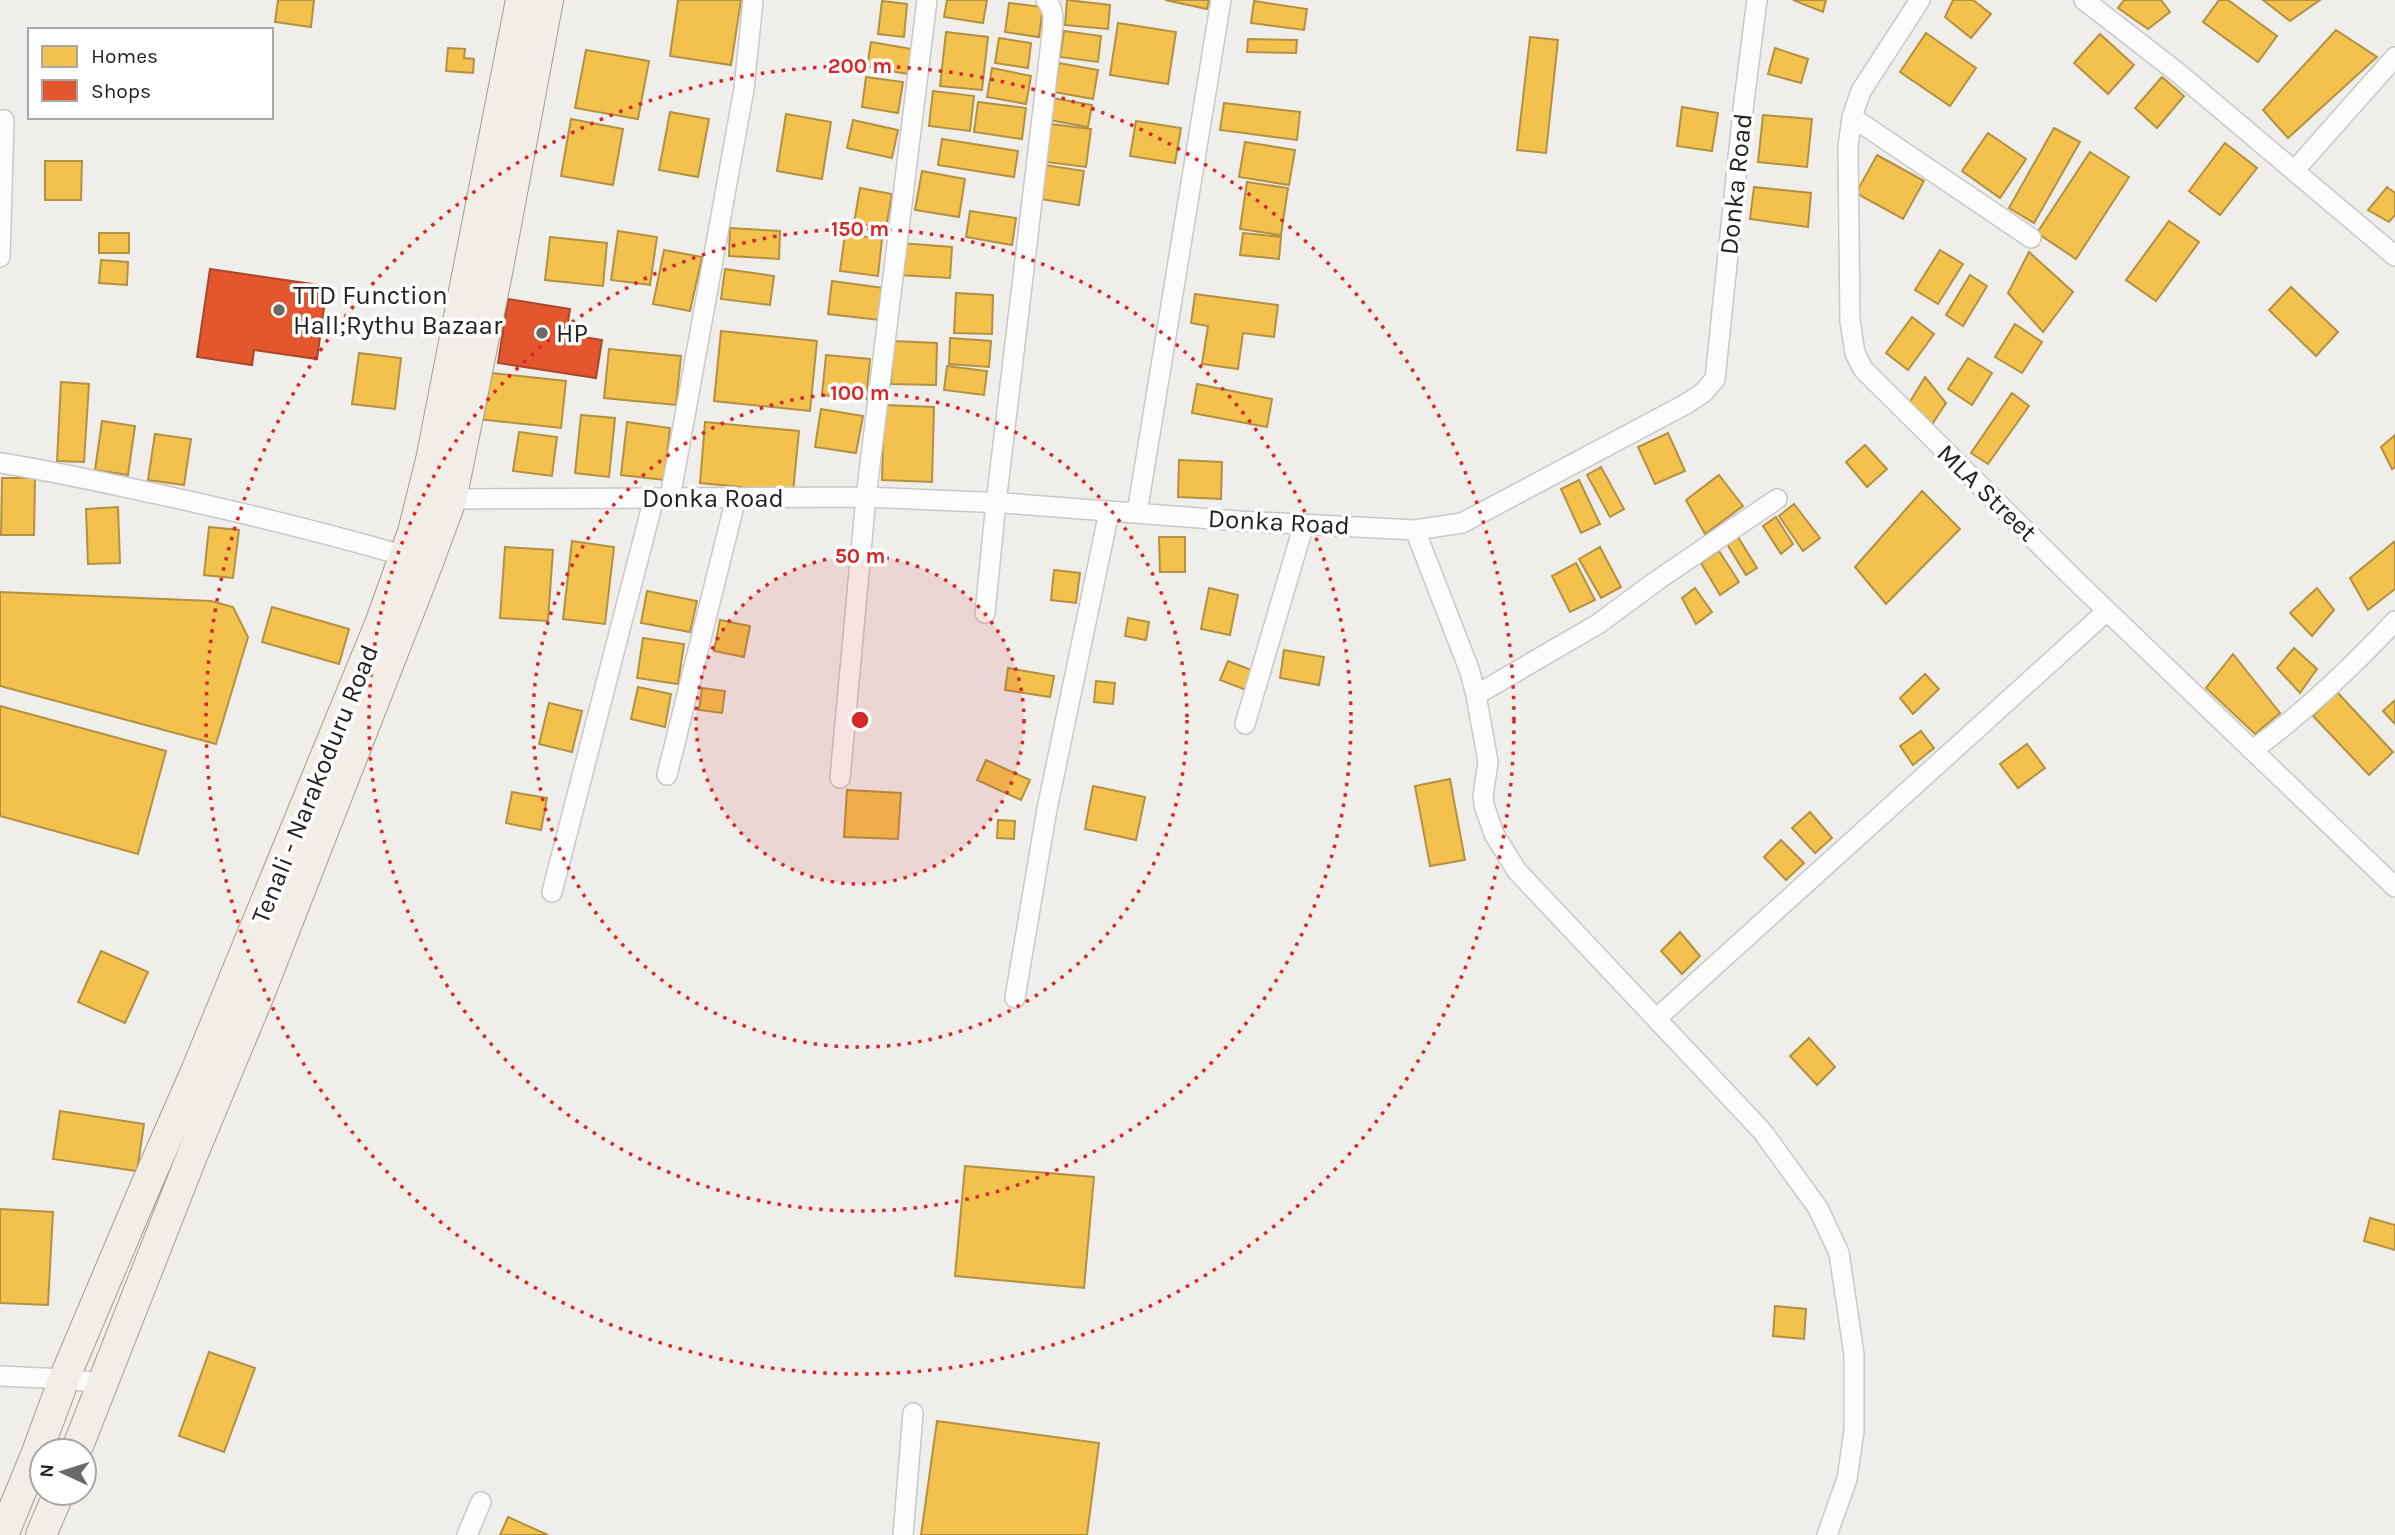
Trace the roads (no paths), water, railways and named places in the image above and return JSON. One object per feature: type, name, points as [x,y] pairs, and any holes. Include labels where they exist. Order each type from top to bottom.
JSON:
[{"type":"main road","name":"Tenali - Narakoduru Road","points":[[81,1437],[420,584],[521,0]]},
{"type":"main road","name":"Tenali - Narakoduru Road","points":[[3,1535],[64,1379],[252,937],[380,624],[405,556],[437,498],[497,273],[548,0]]},
{"type":"main road","points":[[41,1535],[53,1507]]},
{"type":"street","points":[[552,892],[662,498],[744,89],[753,0]]},
{"type":"street","points":[[840,778],[866,497],[928,0]]},
{"type":"street","points":[[985,613],[1052,34],[1053,14],[1046,0]]},
{"type":"street","points":[[1138,513],[1220,0]]},
{"type":"street","name":"Donka Road","points":[[437,498],[866,497],[1415,530],[1462,523],[1686,404],[1704,392],[1715,379],[1757,0]]},
{"type":"street","name":"MLA Street","points":[[1920,0],[1861,91],[1852,117],[1848,147],[1850,321],[1855,353],[1863,369],[2108,611],[2395,887]]},
{"type":"street","points":[[2084,0],[2177,72],[2395,256]]},
{"type":"street","points":[[2294,171],[2395,57]]},
{"type":"street","points":[[1852,117],[2031,238]]},
{"type":"street","points":[[0,257],[4,120]]},
{"type":"street","points":[[0,463],[40,469],[240,512],[405,556]]},
{"type":"street","points":[[667,775],[736,498]]},
{"type":"street","points":[[1476,695],[1598,624],[1777,499]]},
{"type":"street","points":[[1015,998],[1047,809],[1109,512]]},
{"type":"street","points":[[1245,724],[1304,524]]},
{"type":"street","points":[[1415,530],[1469,669],[1476,695],[1488,762],[1482,796],[1494,834],[1517,871],[1762,1131],[1818,1208],[1839,1253],[1854,1354],[1854,1431],[1847,1479],[1827,1535]]},
{"type":"street","points":[[1657,1018],[2108,611]]},
{"type":"street","points":[[2253,750],[2283,729],[2342,676],[2395,621]]},
{"type":"street","points":[[0,1376],[102,1383]]},
{"type":"street","points":[[903,1535],[913,1413]]},
{"type":"street","points":[[467,1535],[481,1502]]},
{"type":"place","name":"TTD Function Hall;Rythu Bazaar","points":[[279,310]]},
{"type":"place","name":"HP","points":[[542,333]]}]
